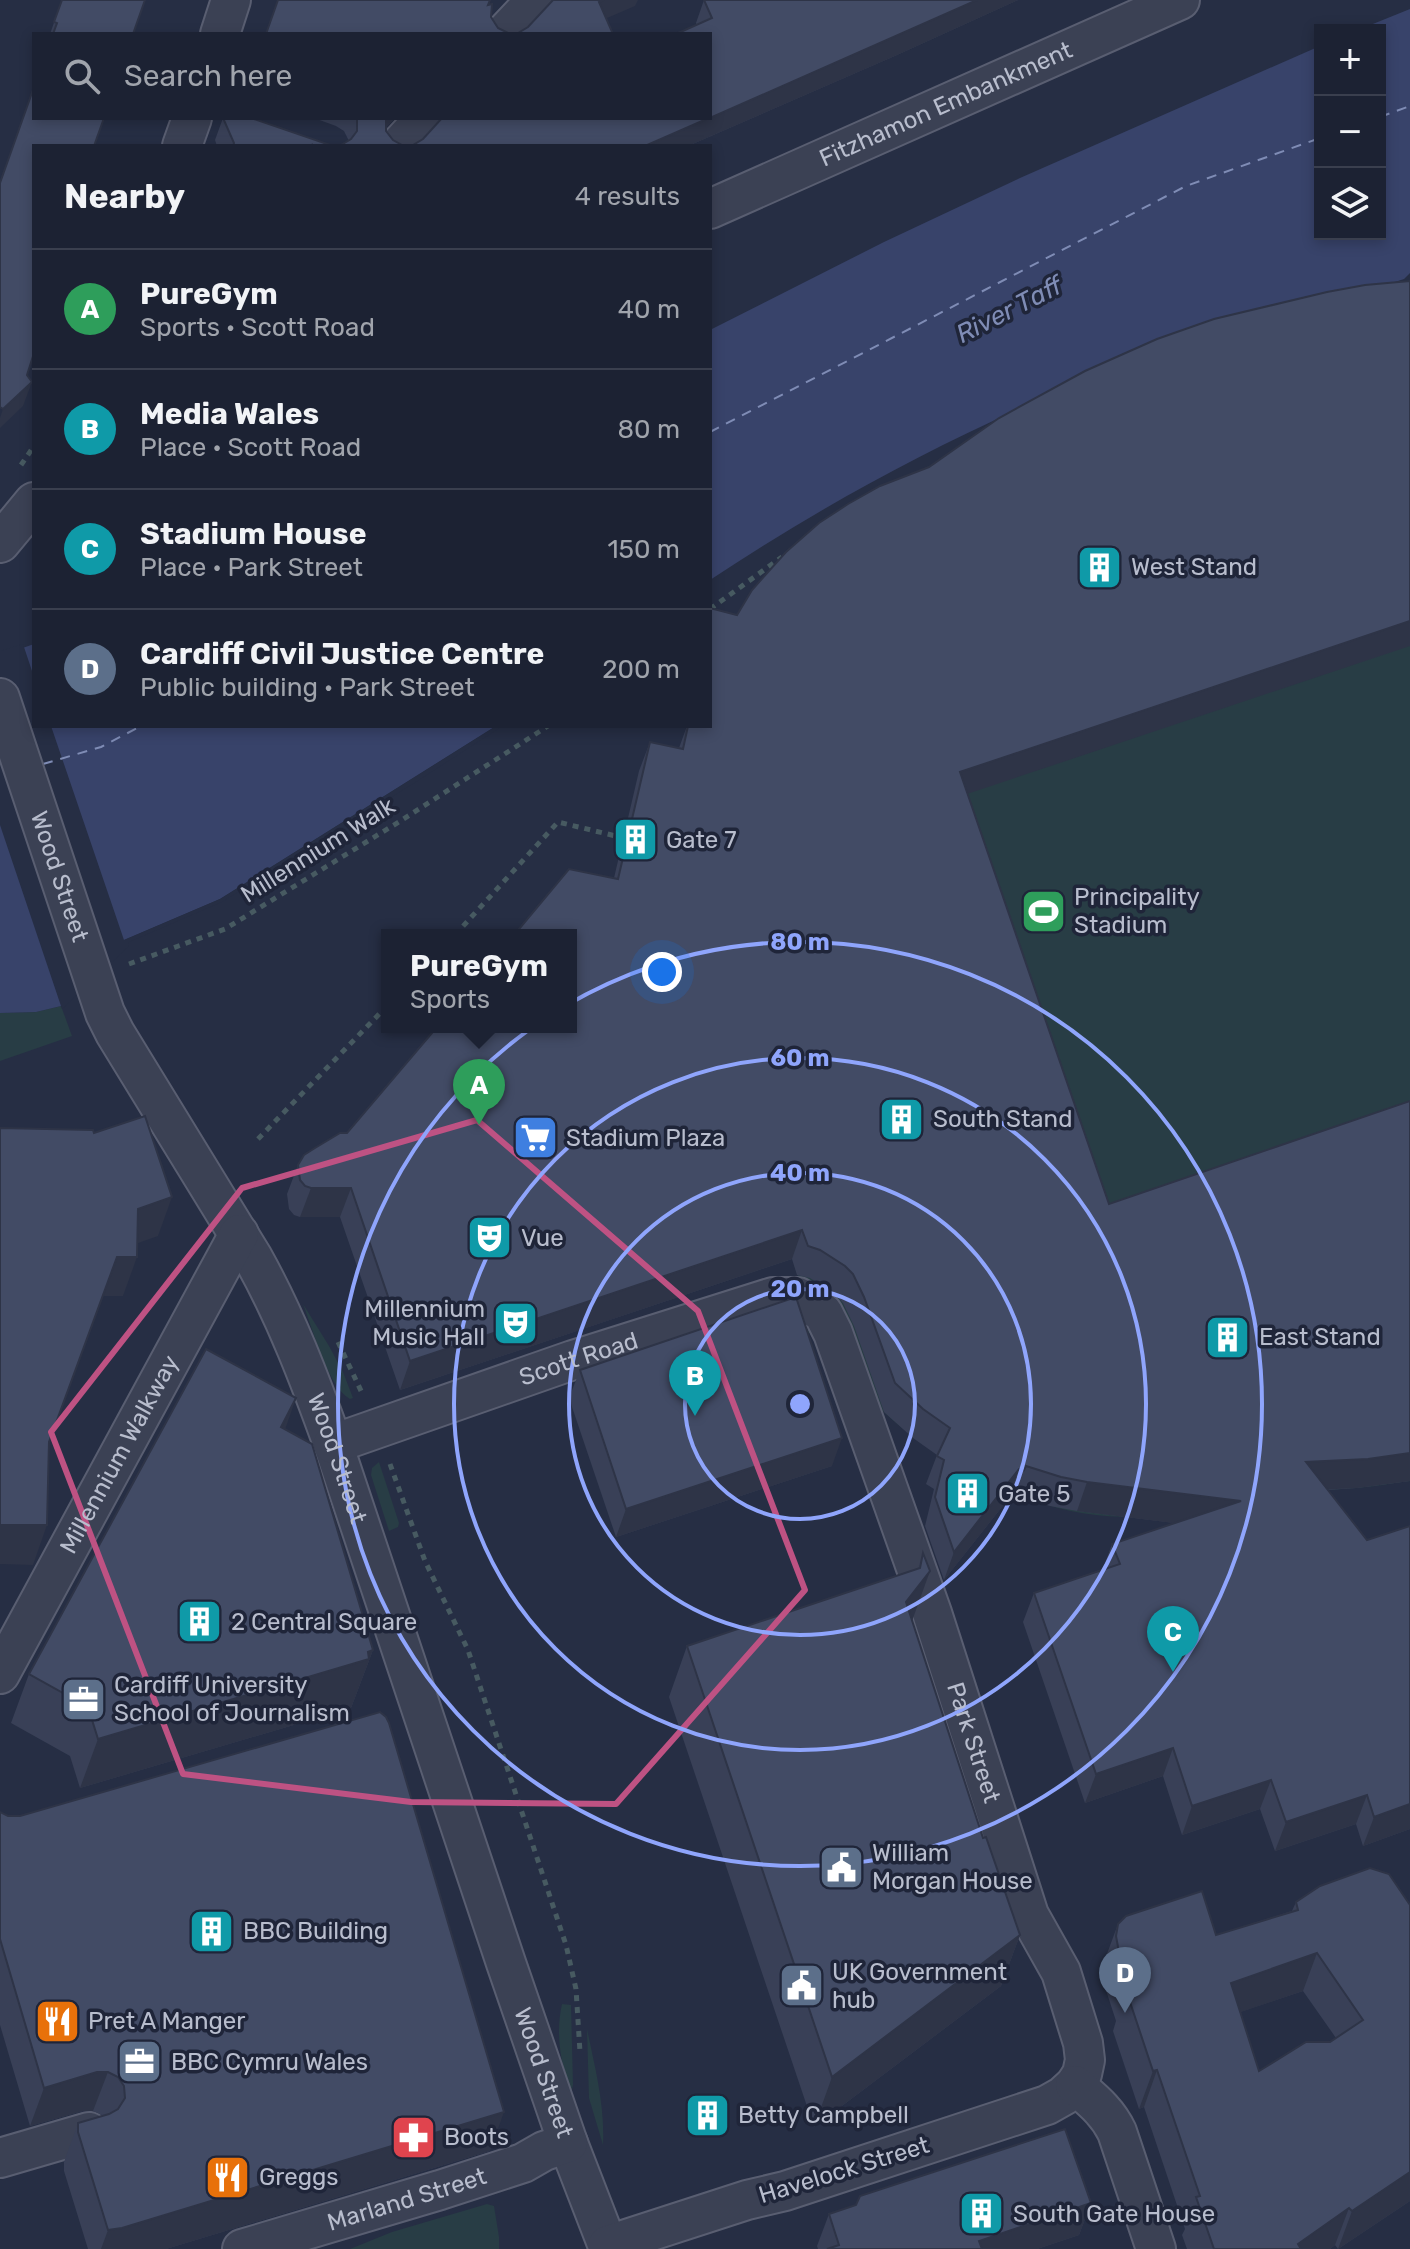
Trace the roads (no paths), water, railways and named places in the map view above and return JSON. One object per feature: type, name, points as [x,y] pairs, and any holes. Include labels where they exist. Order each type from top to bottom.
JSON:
[{"type":"street","points":[[221,32],[231,0]]},
{"type":"street","points":[[506,32],[536,0]]},
{"type":"street","name":"Fitzhamon Embankment","points":[[712,208],[1180,0]]},
{"type":"street","points":[[183,144],[191,120]]},
{"type":"street","points":[[401,144],[423,120]]},
{"type":"street","points":[[0,543],[32,504]]},
{"type":"street","name":"Wood Street","points":[[0,698],[105,1013],[132,1064],[181,1138],[271,1289],[288,1328],[333,1444],[404,1715],[608,2247]]},
{"type":"street","name":"Millennium Walkway","points":[[0,1674],[239,1234]]},
{"type":"street","name":"Scott Road","points":[[333,1444],[573,1360],[773,1297],[798,1297],[823,1313]]},
{"type":"street","name":"Park Street","points":[[823,1313],[833,1333],[932,1613],[1029,1915],[1061,1972],[1085,2060],[1082,2074],[1075,2085]]},
{"type":"street","points":[[1075,2085],[1100,2106],[1117,2132],[1156,2249]]},
{"type":"street","name":"Havelock Street","points":[[608,2247],[1016,2115],[1063,2096],[1075,2085]]},
{"type":"street","points":[[0,2158],[89,2132]]},
{"type":"street","name":"Marland Street","points":[[242,2249],[523,2163],[544,2151],[568,2143]]},
{"type":"water","name":"River Taff","points":[[1410,9],[1410,273],[1404,279],[1045,398],[874,481],[712,579],[712,329],[1020,178],[1314,49],[1314,240],[1386,240],[1386,24],[1373,24]]},
{"type":"water","points":[[32,645],[32,728],[493,728],[220,899],[124,940],[125,944],[61,1006],[36,1012],[0,1013],[0,656]]},
{"type":"place","name":"West Stand","points":[[1100,567]]},
{"type":"place","name":"Gate 7","points":[[635,840]]},
{"type":"place","name":"Principality Stadium","points":[[1043,911]]},
{"type":"place","name":"South Stand","points":[[902,1119]]},
{"type":"place","name":"PureGym","points":[[479,1125]]},
{"type":"place","name":"Stadium Plaza","points":[[535,1138]]},
{"type":"place","name":"Vue","points":[[490,1238]]},
{"type":"place","name":"Millennium Music Hall","points":[[516,1323]]},
{"type":"place","name":"East Stand","points":[[1228,1337]]},
{"type":"place","name":"Media Wales","points":[[695,1416]]},
{"type":"place","name":"Gate 5","points":[[967,1494]]},
{"type":"place","name":"2 Central Square","points":[[200,1622]]},
{"type":"place","name":"Stadium House","points":[[1173,1672]]},
{"type":"place","name":"Cardiff University School of Journalism","points":[[83,1699]]},
{"type":"place","name":"William Morgan House","points":[[841,1867]]},
{"type":"place","name":"BBC Building","points":[[212,1931]]},
{"type":"place","name":"UK Government hub","points":[[801,1986]]},
{"type":"place","name":"Cardiff Civil Justice Centre","points":[[1125,2013]]},
{"type":"place","name":"Pret A Manger","points":[[57,2021]]},
{"type":"place","name":"BBC Cymru Wales","points":[[140,2062]]},
{"type":"place","name":"Betty Campbell","points":[[707,2115]]},
{"type":"place","name":"Boots","points":[[413,2137]]},
{"type":"place","name":"Greggs","points":[[228,2177]]},
{"type":"place","name":"South Gate House","points":[[982,2214]]}]
